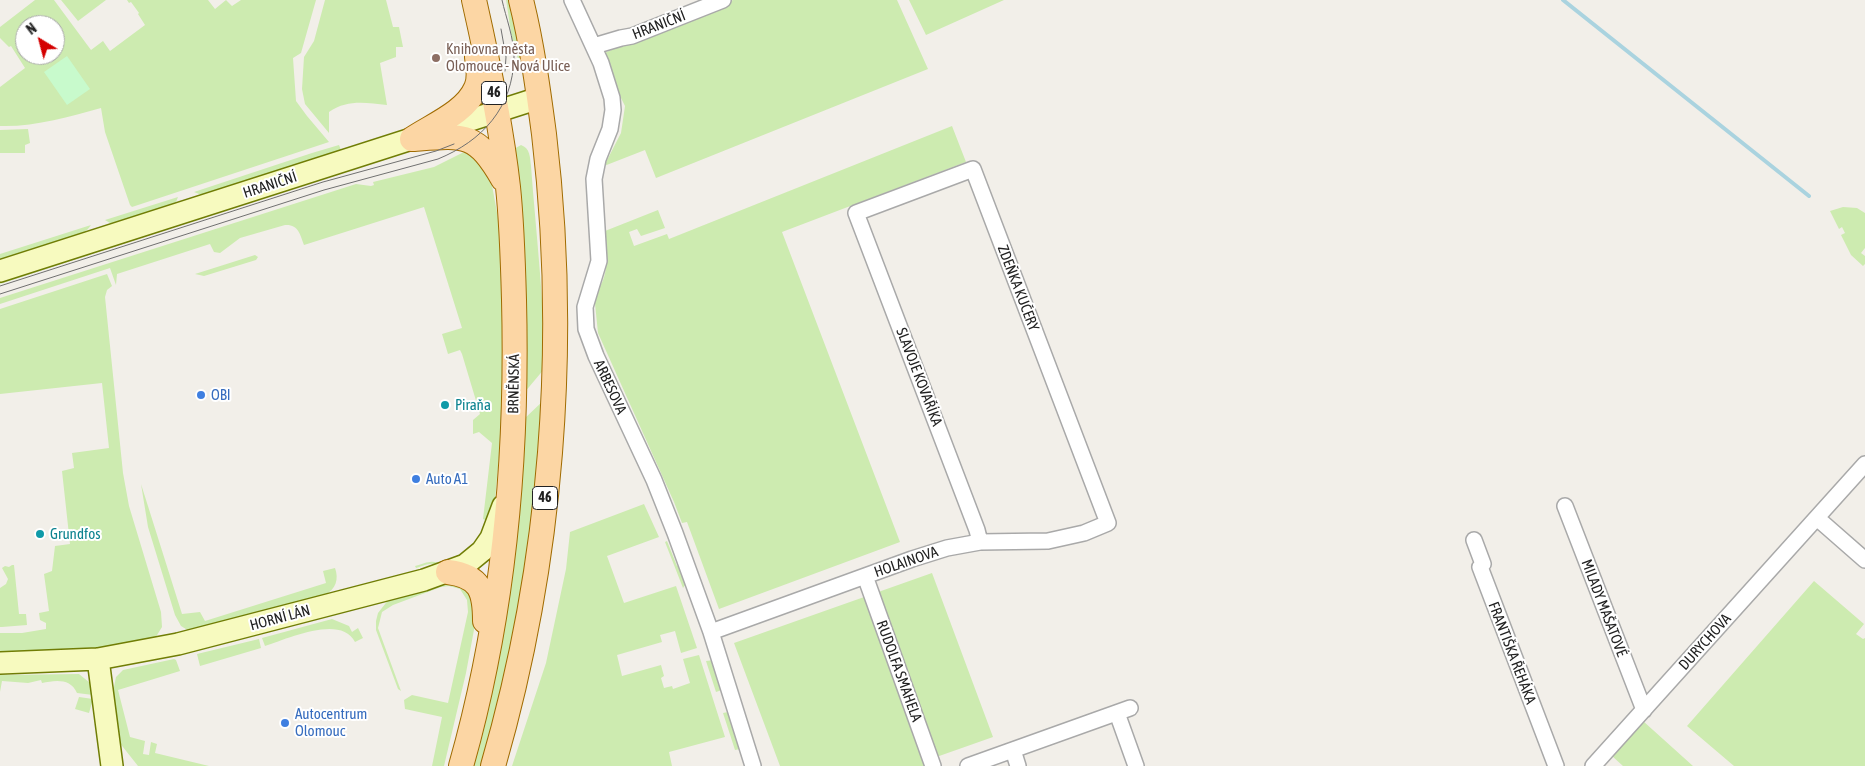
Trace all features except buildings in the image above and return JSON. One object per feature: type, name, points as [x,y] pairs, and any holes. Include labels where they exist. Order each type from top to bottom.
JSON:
[{"type":"main road","name":"BRNĚNSKÁ","points":[[461,766],[485,663],[501,568],[509,488],[514,397],[512,244],[508,187],[497,112],[473,0]]},
{"type":"main road","points":[[412,139],[456,111],[477,87],[479,70],[473,0]]},
{"type":"main road","name":"46","points":[[493,766],[517,670],[541,531],[550,438],[555,347],[554,266],[550,193],[539,98],[521,0]]},
{"type":"main road","points":[[412,139],[453,136],[473,141],[485,151],[508,187]]},
{"type":"main road","points":[[448,572],[462,574],[472,579],[482,591],[485,607],[485,663]]},
{"type":"street","name":"ARBESOVA","points":[[572,0],[594,46],[610,91],[613,110],[610,129],[598,159],[594,179],[599,261],[585,307],[586,329],[654,480],[675,533],[711,632],[753,766]]},
{"type":"street","name":"HRANIČNÍ","points":[[594,46],[632,36],[723,0]]},
{"type":"street","name":"HRANIČNÍ","points":[[0,271],[539,98]]},
{"type":"street","name":"ZDEŇKA KUČERY","points":[[856,213],[973,169],[1108,523]]},
{"type":"street","name":"SLAVOJE KOVAŘÍKA","points":[[856,213],[980,542]]},
{"type":"street","name":"DURYCHOVA","points":[[1593,766],[1865,464]]},
{"type":"street","name":"HORNÍ LÁN","points":[[0,663],[98,658],[178,644],[396,588],[448,572],[469,562],[488,543],[509,488]]},
{"type":"street","name":"MILADY MAŠATOVÉ","points":[[1565,506],[1644,710]]},
{"type":"street","points":[[1818,518],[1865,560]]},
{"type":"street","name":"HOLAINOVA","points":[[711,632],[946,548],[980,542],[1048,541],[1084,533],[1108,523]]},
{"type":"street","name":"FRANTIŠKA ŘEHÁKA","points":[[1474,540],[1483,564],[1480,567],[1556,766]]},
{"type":"street","name":"RUDOLFA SMAHELA","points":[[865,576],[933,766]]},
{"type":"street","points":[[98,658],[112,766]]},
{"type":"street","points":[[968,766],[1124,710],[1136,766]]},
{"type":"street","points":[[1013,750],[1018,766]]},
{"type":"green space","points":[[35,0],[54,0],[91,50],[103,41],[110,51],[145,25],[139,13],[131,2],[129,3],[127,0],[208,0],[215,9],[226,0],[232,6],[241,0],[316,0],[301,53],[293,58],[296,101],[329,142],[132,207],[105,132],[101,108],[39,123],[0,126],[0,87],[25,68],[23,65],[65,65],[65,15],[16,15]]},
{"type":"green space","points":[[61,0],[106,0],[78,21]]},
{"type":"green space","points":[[325,0],[386,0],[393,27],[399,27],[403,47],[396,47],[396,57],[380,63],[387,105],[357,103],[336,108],[329,112],[329,133],[305,104],[302,89],[304,57],[314,41]]},
{"type":"green space","points":[[506,0],[513,0],[523,62],[521,63],[513,43]]},
{"type":"green space","points":[[733,0],[897,0],[928,69],[656,178],[645,150],[604,166],[621,133],[625,106],[614,84],[604,53]]},
{"type":"green space","points":[[909,0],[1004,0],[926,35]]},
{"type":"green space","points":[[15,15],[15,52],[11,46],[9,47],[0,38],[0,27]]},
{"type":"green space","points":[[67,56],[90,89],[67,105],[44,72],[54,65],[65,65],[65,57]]},
{"type":"green space","points":[[952,126],[966,162],[782,232],[900,542],[719,609],[687,522],[682,523],[598,333],[594,294],[599,288],[605,273],[605,231],[658,210],[665,228],[641,236],[637,229],[629,232],[634,246],[667,234],[669,239]]},
{"type":"green space","points":[[28,129],[30,143],[25,145],[25,153],[0,153],[0,130]]},
{"type":"green space","points":[[339,145],[341,150],[206,194],[194,192],[312,153]]},
{"type":"green space","points":[[521,145],[528,151],[531,163],[545,368],[524,393],[514,149]]},
{"type":"green space","points":[[468,150],[478,154],[486,165],[496,207],[505,272],[506,370],[495,496],[490,525],[487,534],[475,550],[466,558],[450,566],[443,567],[427,564],[416,568],[415,566],[428,562],[443,563],[453,561],[460,558],[477,542],[487,521],[483,519],[492,443],[479,432],[473,434],[473,420],[480,414],[462,354],[460,350],[448,354],[442,334],[462,328],[424,207],[304,245],[296,228],[285,225],[240,238],[220,253],[214,252],[210,244],[117,274],[116,285],[110,268],[0,304],[0,298],[356,184],[371,186],[374,185],[373,182],[434,167]]},
{"type":"green space","points":[[321,177],[322,179],[0,284],[0,281]]},
{"type":"green space","points":[[178,197],[176,202],[170,205],[115,223],[105,220]]},
{"type":"green space","points":[[1843,207],[1857,208],[1865,213],[1865,248],[1861,253],[1865,256],[1865,264],[1863,266],[1851,255],[1841,235],[1845,233],[1842,227],[1839,229],[1830,211]]},
{"type":"green space","points":[[91,225],[83,233],[0,261],[0,254]]},
{"type":"green space","points":[[255,255],[258,257],[256,260],[204,276],[195,274]]},
{"type":"green space","points":[[107,274],[112,286],[107,290],[105,297],[123,473],[129,506],[161,612],[162,627],[154,640],[107,650],[0,654],[0,633],[22,633],[46,629],[46,623],[40,620],[39,613],[49,611],[44,574],[52,571],[55,546],[70,544],[62,471],[74,468],[72,453],[109,448],[102,383],[0,394],[0,309]]},
{"type":"green space","points":[[545,399],[536,493],[514,639],[482,766],[471,766],[522,421]]},
{"type":"green space","points":[[141,484],[182,614],[200,612],[205,621],[326,583],[323,571],[335,568],[337,576],[334,587],[325,595],[189,631],[181,626],[175,615],[148,527]]},
{"type":"green space","points":[[644,504],[659,537],[607,556],[624,603],[676,586],[697,648],[681,653],[675,631],[660,635],[662,642],[617,655],[622,676],[661,665],[664,676],[661,678],[664,688],[672,686],[673,689],[690,683],[683,659],[699,655],[725,737],[669,752],[672,766],[512,766],[546,663],[566,569],[570,532]]},
{"type":"green space","points":[[667,541],[677,566],[681,565],[687,582],[683,588],[665,542]]},
{"type":"green space","points":[[14,565],[19,614],[26,614],[27,625],[0,627],[0,588],[6,584],[8,579],[2,568]]},
{"type":"green space","points":[[932,573],[993,737],[925,761],[927,766],[780,766],[734,643]]},
{"type":"green space","points":[[1814,581],[1864,624],[1856,634],[1863,639],[1865,638],[1865,766],[1734,766],[1687,726]]},
{"type":"green space","points":[[445,582],[471,588],[476,619],[466,673],[444,766],[432,766],[442,717],[405,709],[404,700],[412,695],[448,703],[468,612],[467,600],[460,589],[449,586],[441,587],[393,605],[382,612],[378,628],[401,691],[398,689],[376,630],[376,621],[378,613],[389,599]]},
{"type":"green space","points":[[332,619],[349,626],[352,632],[358,628],[363,638],[355,642],[348,634],[338,630],[326,629],[299,634],[265,646],[262,638]]},
{"type":"green space","points":[[259,639],[261,648],[200,666],[197,654]]},
{"type":"green space","points":[[174,659],[180,671],[118,690],[130,737],[145,741],[143,754],[149,755],[151,742],[157,744],[155,753],[209,766],[138,766],[119,742],[110,689],[114,687],[116,677],[123,670]]},
{"type":"green space","points":[[714,660],[722,690],[716,692],[706,661]]},
{"type":"green space","points":[[79,674],[90,683],[93,695],[77,693],[67,682],[52,681],[42,683],[41,680],[28,683],[2,681],[0,692],[0,675]]},
{"type":"green space","points":[[79,697],[93,699],[89,713],[75,709]]},
{"type":"green space","points":[[728,712],[740,749],[735,750],[723,713]]},
{"type":"green space","points":[[1643,721],[1693,766],[1623,766],[1612,756]]},
{"type":"waterway","points":[[1563,0],[1809,196]]},
{"type":"tram line","points":[[0,294],[324,190],[438,159],[454,152],[468,143],[492,120],[508,92],[512,75],[514,50],[502,0]]},
{"type":"tram line","points":[[501,29],[506,57],[505,71]]},
{"type":"tram line","points":[[0,286],[323,182],[436,151],[454,144]]},
{"type":"place","name":"Knihovna města Olomouce - Nová Ulice","points":[[436,58]]},
{"type":"place","name":"OBI","points":[[201,395]]},
{"type":"place","name":"Piraňa","points":[[445,405]]},
{"type":"place","name":"Auto A1","points":[[416,479]]},
{"type":"place","name":"Grundfos","points":[[40,534]]},
{"type":"place","name":"Autocentrum Olomouc","points":[[285,723]]}]
